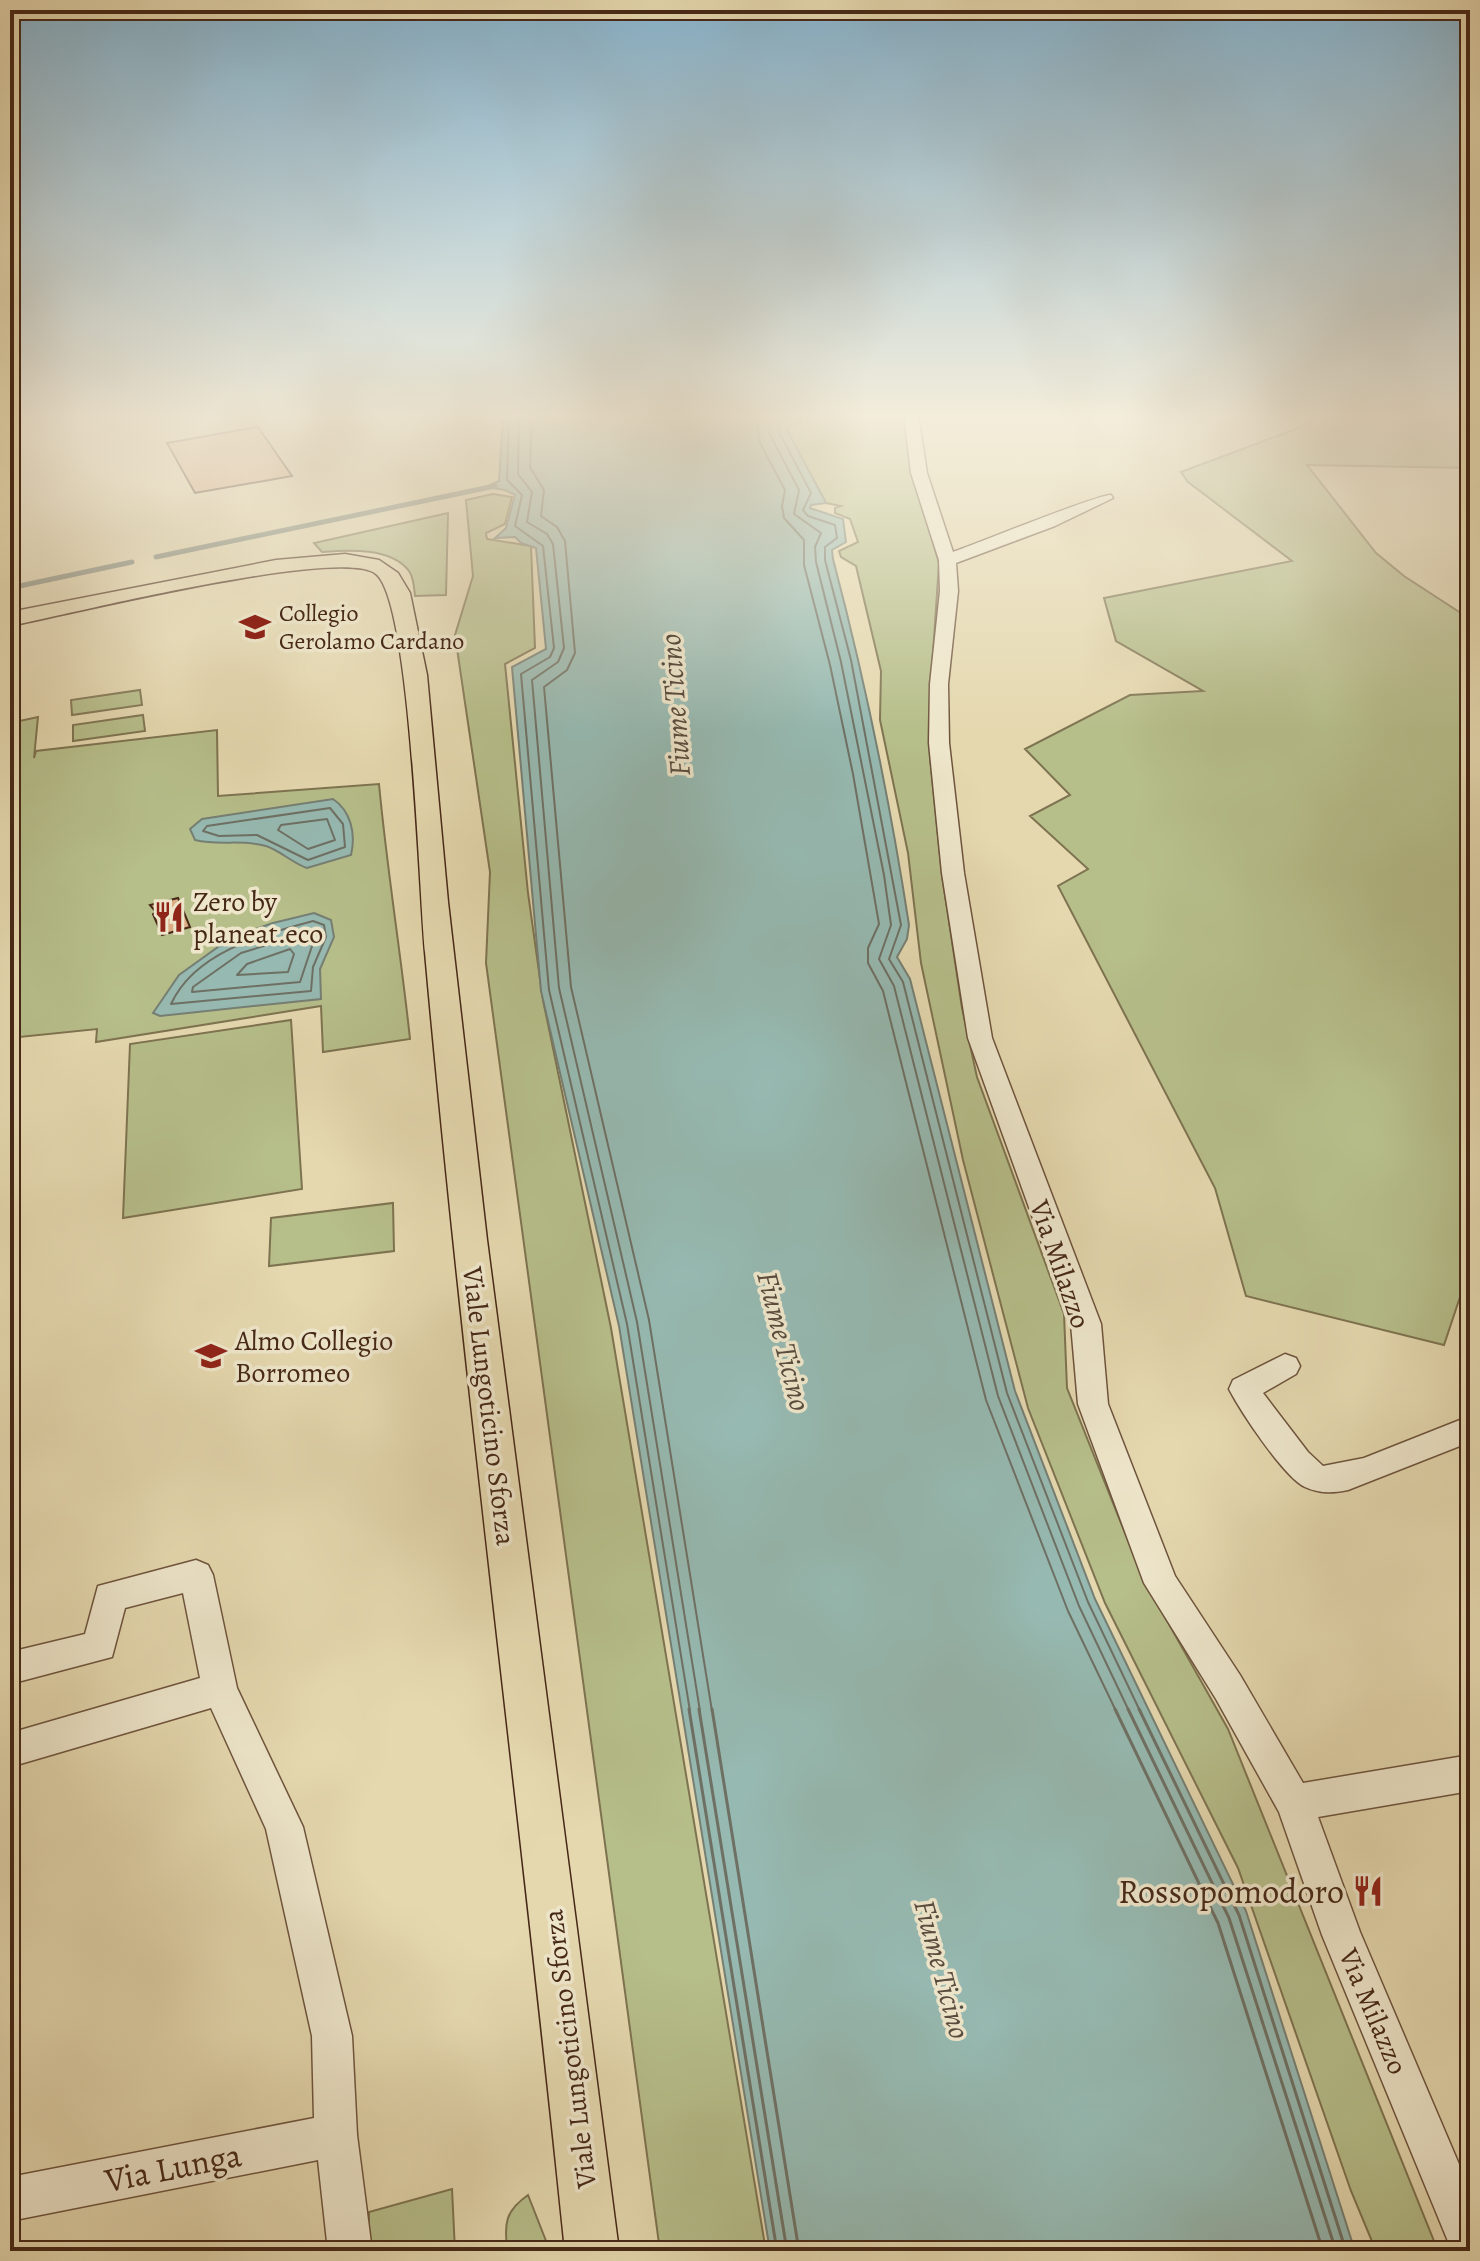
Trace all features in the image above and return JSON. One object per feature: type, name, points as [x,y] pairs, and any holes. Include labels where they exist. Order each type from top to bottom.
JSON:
[{"type":"main road","name":"Viale Lungoticino Sforza","points":[[10,619],[304,562],[342,560],[380,568],[393,577],[404,609],[422,729],[430,873],[451,1083],[592,2251]]},
{"type":"street","name":"Via Milazzo","points":[[934,520],[947,560],[949,591],[939,684],[939,743],[953,873],[980,1038],[1086,1324],[1093,1404],[1161,1583],[1228,1687],[1294,1803],[1342,1935],[1470,2242]]},
{"type":"street","points":[[947,560],[1057,520]]},
{"type":"street","points":[[1285,1366],[1244,1389],[1303,1470],[1320,1480],[1334,1481],[1355,1476],[1415,1448],[1470,1429]]},
{"type":"street","points":[[10,1668],[100,1646],[110,1597],[196,1575],[220,1689],[284,1827],[332,2036],[336,2135],[350,2251]]},
{"type":"street","points":[[10,1750],[220,1689]]},
{"type":"street","points":[[1294,1803],[1470,1773]]},
{"type":"street","name":"Via Lunga","points":[[10,2199],[336,2135]]},
{"type":"green space","points":[[419,520],[448,520],[446,595],[415,596],[409,571],[391,558],[368,552],[322,552],[314,543]]},
{"type":"green space","points":[[468,520],[506,520],[505,524],[486,533],[487,539],[531,546],[535,648],[505,664],[528,893],[543,1000],[611,1328],[766,2251],[660,2251],[486,963],[490,872],[455,635],[473,576]]},
{"type":"green space","points":[[850,520],[926,520],[939,563],[929,714],[930,757],[942,875],[962,1008],[977,1077],[1064,1314],[1067,1388],[1143,1578],[1228,1729],[1438,2251],[1376,2251],[1351,2191],[1238,1868],[1105,1603],[1028,1408],[963,1160],[921,963],[908,853],[880,720],[881,671],[856,566],[841,557],[839,551],[858,542]]},
{"type":"green space","points":[[1237,520],[1350,520],[1376,553],[1404,576],[1470,619],[1470,1267],[1444,1345],[1246,1296],[1215,1188],[1058,886],[1088,869],[1030,816],[1070,795],[1025,749],[1130,695],[1203,691],[1116,641],[1104,598],[1292,561]]},
{"type":"green space","points":[[140,690],[142,705],[72,715],[71,700]]},
{"type":"green space","points":[[143,715],[145,731],[73,741],[73,725]]},
{"type":"green space","points":[[38,717],[34,758],[36,751],[217,730],[218,796],[379,784],[410,1039],[323,1052],[321,1006],[96,1042],[97,1029],[10,1038],[10,723]]},
{"type":"green space","points":[[291,1020],[302,1189],[123,1218],[130,1044]]},
{"type":"green space","points":[[393,1203],[394,1251],[269,1266],[271,1218]]},
{"type":"green space","points":[[452,2189],[455,2251],[374,2251],[369,2246],[369,2212]]},
{"type":"green space","points":[[528,2195],[550,2251],[507,2251],[506,2233],[510,2213]]},
{"type":"water","name":"Fiume Ticino","points":[[508,520],[843,520],[846,542],[832,550],[833,559],[876,741],[909,925],[907,939],[897,957],[910,979],[1015,1391],[1095,1599],[1246,1911],[1355,2251],[770,2251],[619,1326],[541,991],[512,667],[546,649],[536,548],[521,543],[515,537],[495,538],[506,528]]},
{"type":"water","points":[[333,799],[344,810],[351,824],[351,855],[307,868],[266,846],[195,840],[190,829],[202,819]]},
{"type":"water","points":[[314,913],[331,920],[334,937],[320,969],[321,999],[160,1016],[153,1013],[179,975],[232,937]]},
{"type":"building","name":"Zero by planeat.eco","points":[[178,898],[190,927],[162,935],[153,914],[156,912],[150,905]]},
{"type":"waterway","points":[[156,557],[335,520]]},
{"type":"waterway","points":[[10,588],[132,562]]},
{"type":"place","name":"Collegio Gerolamo Cardano","points":[[255,627]]},
{"type":"place","name":"Zero by planeat.eco","points":[[169,917]]},
{"type":"place","name":"Almo Collegio Borromeo","points":[[211,1356]]},
{"type":"place","name":"Rossopomodoro","points":[[1368,1891]]}]
